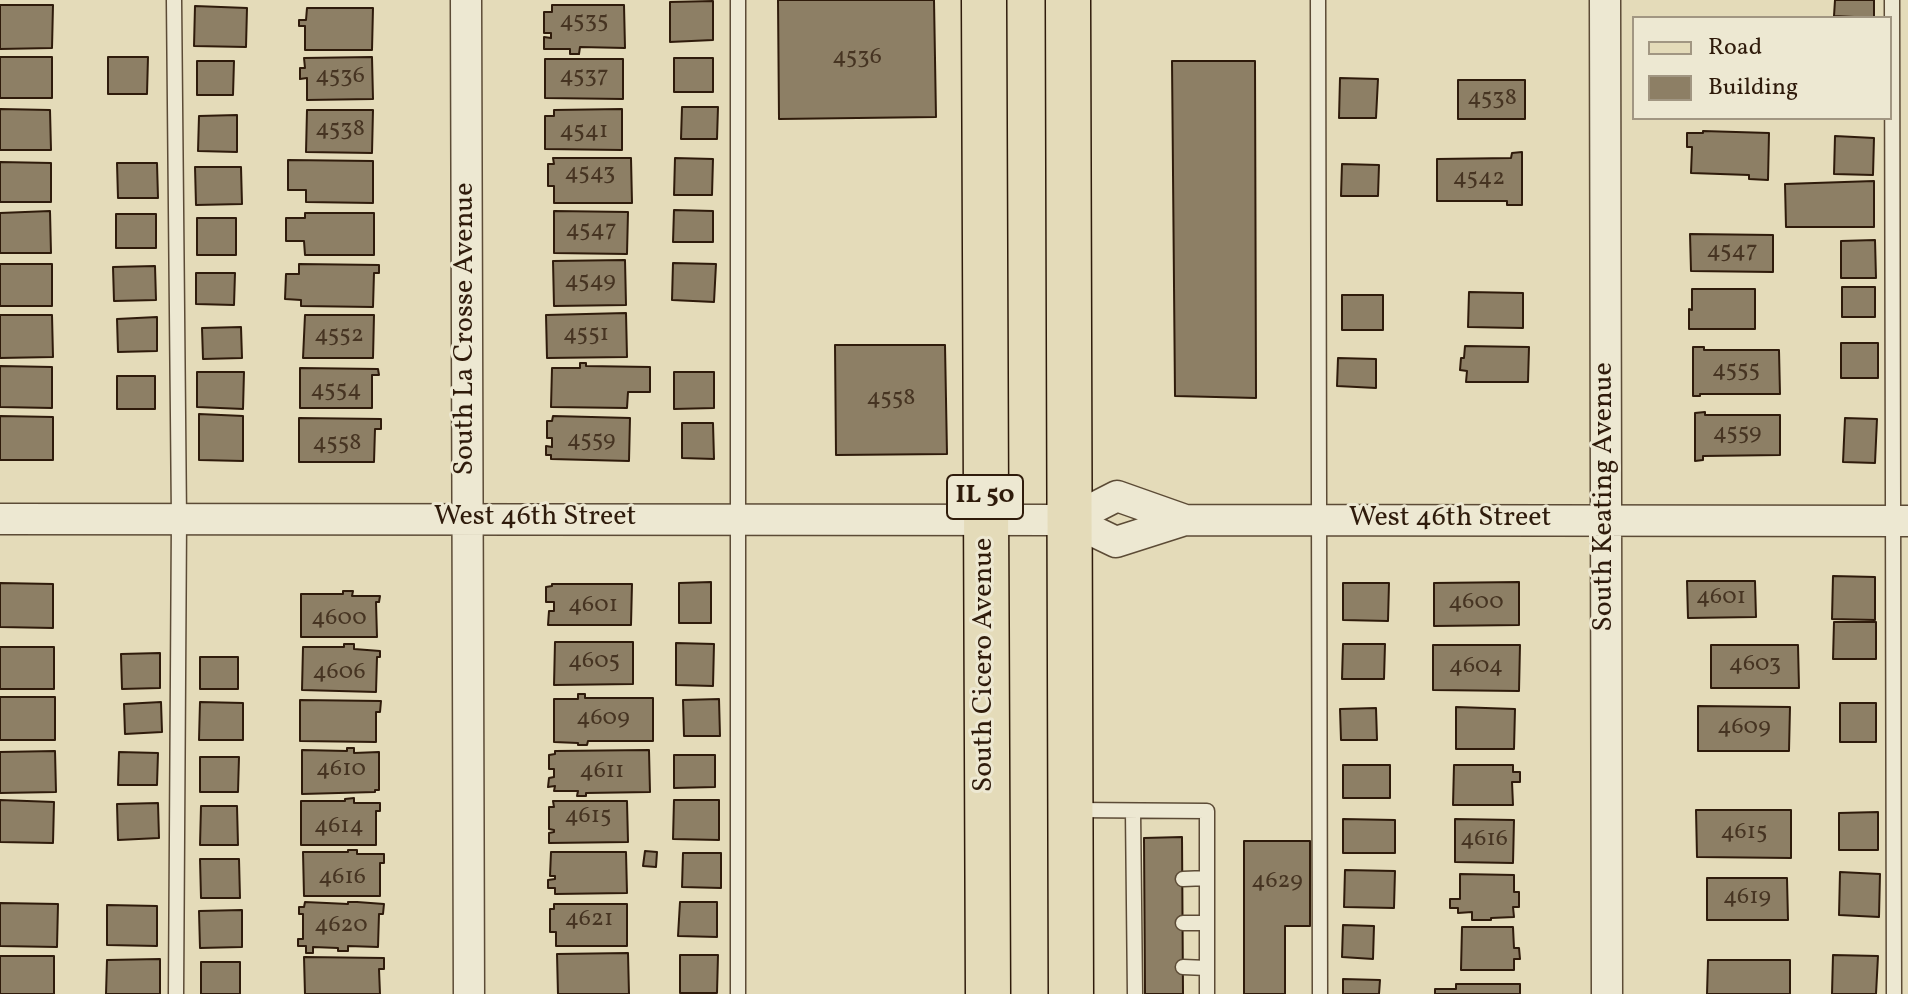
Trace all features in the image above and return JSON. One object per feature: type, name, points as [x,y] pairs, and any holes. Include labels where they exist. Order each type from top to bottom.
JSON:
[{"type":"main road","name":"South Cicero Avenue","points":[[984,0],[988,994]]},
{"type":"main road","points":[[1068,0],[1071,994]]},
{"type":"street","name":"South La Crosse Avenue","points":[[466,0],[469,994]]},
{"type":"street","name":"South Keating Avenue","points":[[1605,0],[1607,994]]},
{"type":"street","name":"West 46th Street","points":[[1070,520],[1117,496],[1185,520]]},
{"type":"street","name":"West 46th Street","points":[[0,519],[1070,520],[1116,542],[1185,520],[1900,521]]},
{"type":"lane","points":[[174,0],[179,519],[176,994]]},
{"type":"lane","points":[[738,0],[738,994]]},
{"type":"lane","points":[[1318,0],[1320,994]]},
{"type":"lane","points":[[1892,0],[1900,521],[1894,994]]},
{"type":"lane","points":[[1071,810],[1207,811],[1207,994]]},
{"type":"lane","points":[[1133,811],[1139,879],[1140,967],[1135,994]]},
{"type":"lane","points":[[1183,879],[1207,878]]},
{"type":"lane","points":[[1183,923],[1207,923]]},
{"type":"lane","points":[[1183,967],[1207,968]]},
{"type":"building","points":[[778,0],[934,0],[936,117],[779,119]]},
{"type":"building","points":[[1835,0],[1874,0],[1874,16],[1834,16]]},
{"type":"building","points":[[713,1],[713,40],[670,42],[670,2]]},
{"type":"building","points":[[0,5],[53,5],[52,48],[0,49]]},
{"type":"building","points":[[552,5],[624,5],[625,48],[580,47],[579,54],[570,54],[570,49],[544,49],[544,37],[551,38],[551,33],[544,33],[544,12],[552,12]]},
{"type":"building","points":[[195,6],[247,8],[246,47],[194,46]]},
{"type":"building","points":[[307,8],[373,8],[372,50],[305,50],[305,26],[299,26],[299,20],[306,20]]},
{"type":"building","points":[[0,57],[52,57],[52,98],[0,98]]},
{"type":"building","points":[[108,57],[148,57],[147,94],[108,94]]},
{"type":"building","points":[[372,57],[373,99],[307,100],[307,78],[300,79],[300,68],[305,68],[304,58]]},
{"type":"building","points":[[674,58],[713,58],[713,92],[674,92]]},
{"type":"building","points":[[545,59],[623,59],[623,99],[545,98]]},
{"type":"building","points":[[197,61],[234,61],[233,95],[197,95]]},
{"type":"building","points":[[1172,61],[1255,61],[1256,398],[1175,396]]},
{"type":"building","points":[[1340,78],[1378,79],[1376,118],[1339,118]]},
{"type":"building","points":[[1458,80],[1525,80],[1525,119],[1458,119]]},
{"type":"building","points":[[682,107],[718,107],[717,139],[681,139]]},
{"type":"building","points":[[0,109],[50,110],[51,150],[0,150]]},
{"type":"building","points":[[622,109],[622,150],[545,149],[545,116],[554,116],[554,110]]},
{"type":"building","points":[[307,110],[373,110],[372,153],[306,152]]},
{"type":"building","points":[[237,115],[237,152],[198,151],[199,116]]},
{"type":"building","points":[[1687,133],[1769,133],[1768,180],[1749,179],[1749,175],[1691,173],[1692,147],[1687,147]]},
{"type":"building","points":[[1835,136],[1874,138],[1873,175],[1834,174]]},
{"type":"building","points":[[1522,152],[1522,205],[1507,205],[1507,201],[1437,201],[1437,159],[1511,158],[1512,153]]},
{"type":"building","points":[[553,158],[631,158],[632,203],[554,203],[554,186],[548,186],[548,164],[554,164]]},
{"type":"building","points":[[675,158],[713,159],[712,195],[674,195]]},
{"type":"building","points":[[288,160],[373,161],[373,203],[306,202],[306,190],[288,190]]},
{"type":"building","points":[[0,162],[51,163],[51,202],[0,202]]},
{"type":"building","points":[[117,163],[157,163],[158,198],[118,198]]},
{"type":"building","points":[[1342,164],[1379,165],[1378,196],[1341,196]]},
{"type":"building","points":[[195,167],[241,167],[242,204],[196,205]]},
{"type":"building","points":[[1874,181],[1874,227],[1786,227],[1785,184]]},
{"type":"building","points":[[674,210],[713,211],[713,242],[673,242]]},
{"type":"building","points":[[50,211],[51,253],[0,253],[0,213]]},
{"type":"building","points":[[554,211],[628,212],[627,254],[554,253]]},
{"type":"building","points":[[305,213],[374,213],[374,255],[305,255],[304,241],[286,241],[286,218],[305,218]]},
{"type":"building","points":[[116,214],[156,214],[156,248],[116,248]]},
{"type":"building","points":[[197,218],[236,218],[236,255],[197,255]]},
{"type":"building","points":[[1690,234],[1773,235],[1773,272],[1691,271]]},
{"type":"building","points":[[1875,240],[1876,278],[1841,278],[1841,241]]},
{"type":"building","points":[[625,260],[626,305],[554,306],[553,261]]},
{"type":"building","points":[[673,263],[716,264],[714,302],[672,300]]},
{"type":"building","points":[[0,264],[52,264],[52,306],[0,306]]},
{"type":"building","points":[[299,264],[379,265],[379,273],[374,273],[373,307],[301,306],[301,300],[285,299],[286,274],[299,274]]},
{"type":"building","points":[[155,266],[156,300],[114,301],[113,267]]},
{"type":"building","points":[[196,273],[235,273],[234,305],[196,304]]},
{"type":"building","points":[[1842,287],[1875,287],[1875,317],[1842,317]]},
{"type":"building","points":[[1692,289],[1755,289],[1755,329],[1689,329]]},
{"type":"building","points":[[1469,292],[1523,293],[1523,328],[1468,327]]},
{"type":"building","points":[[1342,295],[1383,295],[1383,330],[1342,330]]},
{"type":"building","points":[[626,313],[627,357],[547,358],[546,315]]},
{"type":"building","points":[[0,315],[52,315],[53,357],[0,358]]},
{"type":"building","points":[[305,315],[374,315],[373,358],[303,358]]},
{"type":"building","points":[[157,317],[157,351],[118,352],[117,319]]},
{"type":"building","points":[[241,327],[242,358],[203,359],[202,328]]},
{"type":"building","points":[[1841,343],[1878,343],[1878,378],[1841,378]]},
{"type":"building","points":[[835,345],[945,345],[947,454],[836,455]]},
{"type":"building","points":[[1465,346],[1529,347],[1528,382],[1466,382],[1467,371],[1460,370]]},
{"type":"building","points":[[1693,347],[1704,347],[1704,350],[1779,350],[1780,394],[1693,396]]},
{"type":"building","points":[[1338,358],[1376,359],[1376,388],[1337,386]]},
{"type":"building","points":[[580,363],[586,363],[586,366],[650,367],[650,392],[628,392],[627,408],[551,407],[552,368],[580,368]]},
{"type":"building","points":[[0,366],[52,367],[52,408],[0,407]]},
{"type":"building","points":[[300,368],[378,369],[379,375],[372,375],[372,408],[300,408]]},
{"type":"building","points":[[197,372],[244,372],[243,409],[197,407]]},
{"type":"building","points":[[674,372],[714,372],[714,408],[674,409]]},
{"type":"building","points":[[117,376],[155,376],[155,409],[117,409]]},
{"type":"building","points":[[1705,412],[1705,415],[1780,415],[1780,455],[1703,456],[1703,460],[1695,461],[1695,413]]},
{"type":"building","points":[[199,414],[243,416],[243,461],[199,460]]},
{"type":"building","points":[[0,416],[53,417],[53,460],[0,460]]},
{"type":"building","points":[[553,416],[630,418],[629,461],[551,459],[551,455],[546,455],[546,446],[552,447],[552,438],[547,438],[547,421],[552,421]]},
{"type":"building","points":[[299,418],[381,419],[381,429],[375,429],[374,462],[299,462]]},
{"type":"building","points":[[1845,418],[1877,419],[1875,463],[1843,462]]},
{"type":"building","points":[[682,423],[713,423],[714,459],[682,458]]},
{"type":"building","points":[[1833,576],[1875,577],[1875,620],[1832,619]]},
{"type":"building","points":[[1687,581],[1755,581],[1756,617],[1688,618]]},
{"type":"building","points":[[711,582],[711,623],[679,623],[679,583]]},
{"type":"building","points":[[1519,582],[1519,625],[1434,626],[1434,583]]},
{"type":"building","points":[[0,583],[53,584],[53,628],[0,627]]},
{"type":"building","points":[[1343,583],[1389,583],[1388,621],[1343,620]]},
{"type":"building","points":[[552,584],[632,584],[631,625],[548,625],[549,611],[554,611],[554,602],[546,602],[546,587]]},
{"type":"building","points":[[343,591],[353,591],[352,596],[380,596],[379,602],[376,602],[377,637],[301,637],[301,594],[343,594]]},
{"type":"building","points":[[1834,622],[1876,622],[1876,659],[1833,659]]},
{"type":"building","points":[[555,642],[633,642],[633,684],[554,685]]},
{"type":"building","points":[[676,643],[714,644],[713,686],[676,685]]},
{"type":"building","points":[[344,644],[354,644],[354,649],[380,651],[380,657],[377,657],[376,692],[302,690],[303,647],[344,647]]},
{"type":"building","points":[[1343,644],[1385,644],[1384,679],[1342,679]]},
{"type":"building","points":[[1433,645],[1520,645],[1519,691],[1433,690]]},
{"type":"building","points":[[1711,645],[1798,645],[1799,688],[1711,688]]},
{"type":"building","points":[[0,647],[54,647],[54,689],[0,689]]},
{"type":"building","points":[[160,653],[160,688],[122,689],[121,654]]},
{"type":"building","points":[[200,657],[238,657],[238,689],[200,689]]},
{"type":"building","points":[[578,694],[585,694],[585,698],[653,698],[653,741],[588,741],[587,745],[554,742],[554,699],[578,699]]},
{"type":"building","points":[[0,697],[55,697],[55,740],[0,740]]},
{"type":"building","points":[[719,699],[720,736],[684,736],[683,700]]},
{"type":"building","points":[[300,700],[381,701],[380,712],[376,712],[376,742],[300,741]]},
{"type":"building","points":[[161,702],[162,732],[125,734],[124,704]]},
{"type":"building","points":[[200,702],[243,703],[243,740],[199,740]]},
{"type":"building","points":[[1840,703],[1876,703],[1876,742],[1840,742]]},
{"type":"building","points":[[1698,706],[1790,707],[1789,751],[1698,751]]},
{"type":"building","points":[[1456,707],[1515,709],[1514,749],[1456,749]]},
{"type":"building","points":[[1376,708],[1377,740],[1341,740],[1340,709]]},
{"type":"building","points":[[347,748],[354,748],[354,753],[379,752],[379,790],[302,794],[302,750],[347,751]]},
{"type":"building","points":[[649,750],[650,792],[586,793],[586,796],[577,796],[578,791],[554,791],[555,786],[548,787],[549,778],[554,777],[554,769],[549,769],[549,755],[555,754],[555,751]]},
{"type":"building","points":[[55,751],[56,792],[0,793],[0,752]]},
{"type":"building","points":[[119,752],[158,753],[157,785],[118,785]]},
{"type":"building","points":[[674,755],[715,755],[715,787],[674,788]]},
{"type":"building","points":[[200,757],[239,757],[238,792],[200,792]]},
{"type":"building","points":[[1343,765],[1390,765],[1390,798],[1343,798]]},
{"type":"building","points":[[1454,765],[1513,765],[1513,772],[1520,772],[1520,782],[1512,782],[1513,805],[1453,805]]},
{"type":"building","points":[[354,798],[354,803],[380,803],[380,811],[376,811],[376,845],[301,845],[301,801],[345,801]]},
{"type":"building","points":[[0,800],[54,802],[53,843],[0,842]]},
{"type":"building","points":[[674,800],[719,800],[719,840],[673,839]]},
{"type":"building","points":[[553,801],[627,801],[628,842],[549,843],[549,833],[554,832],[549,829],[549,807],[554,807]]},
{"type":"building","points":[[158,803],[159,838],[118,840],[117,804]]},
{"type":"building","points":[[201,806],[237,806],[238,845],[200,845]]},
{"type":"building","points":[[1696,810],[1791,810],[1791,858],[1697,857]]},
{"type":"building","points":[[1878,812],[1878,850],[1839,850],[1839,813]]},
{"type":"building","points":[[1343,819],[1395,820],[1395,853],[1343,853]]},
{"type":"building","points":[[1455,819],[1514,820],[1513,863],[1455,862]]},
{"type":"building","points":[[1182,837],[1183,994],[1145,994],[1144,838]]},
{"type":"building","points":[[1244,841],[1310,841],[1310,926],[1285,926],[1285,994],[1244,994]]},
{"type":"building","points":[[357,850],[357,854],[384,854],[384,863],[380,863],[380,896],[304,896],[303,852]]},
{"type":"building","points":[[645,851],[657,852],[656,867],[643,866]]},
{"type":"building","points":[[551,852],[626,852],[627,893],[555,894],[555,888],[548,888],[548,880],[555,879],[555,876],[550,876]]},
{"type":"building","points":[[683,853],[721,853],[721,888],[682,887]]},
{"type":"building","points":[[200,859],[239,859],[240,898],[201,898]]},
{"type":"building","points":[[1345,870],[1395,871],[1394,908],[1344,907]]},
{"type":"building","points":[[1840,872],[1880,874],[1879,917],[1839,915]]},
{"type":"building","points":[[1460,874],[1514,875],[1514,892],[1519,892],[1519,907],[1513,907],[1514,917],[1472,920],[1472,912],[1458,913],[1458,908],[1450,908],[1450,899],[1460,899]]},
{"type":"building","points":[[1707,878],[1787,878],[1788,920],[1707,920]]},
{"type":"building","points":[[305,902],[384,904],[383,914],[379,914],[378,947],[348,946],[348,951],[338,951],[338,948],[313,947],[313,953],[306,953],[306,946],[298,946],[298,939],[303,939],[303,914],[299,914],[299,907],[304,907]]},
{"type":"building","points":[[680,902],[717,902],[717,937],[678,936]]},
{"type":"building","points":[[0,903],[58,904],[57,947],[0,946]]},
{"type":"building","points":[[554,904],[627,904],[627,946],[556,946],[556,932],[550,932],[550,909],[554,909]]},
{"type":"building","points":[[107,905],[157,906],[157,946],[107,945]]},
{"type":"building","points":[[242,910],[242,947],[200,948],[199,911]]},
{"type":"building","points":[[1343,925],[1374,926],[1373,959],[1342,957]]},
{"type":"building","points":[[1462,927],[1513,927],[1514,948],[1519,948],[1520,959],[1514,959],[1514,970],[1461,970]]},
{"type":"building","points":[[628,953],[629,994],[558,994],[557,954]]},
{"type":"building","points":[[680,955],[718,955],[717,993],[680,993]]},
{"type":"building","points":[[1833,955],[1878,956],[1876,994],[1832,994]]},
{"type":"building","points":[[0,956],[54,956],[54,994],[0,994]]},
{"type":"building","points":[[304,957],[384,958],[384,969],[379,969],[380,994],[305,994]]},
{"type":"building","points":[[160,959],[160,994],[106,994],[107,960]]},
{"type":"building","points":[[1708,960],[1790,960],[1790,994],[1707,994]]},
{"type":"building","points":[[201,962],[240,962],[240,994],[201,994]]},
{"type":"building","points":[[1343,979],[1380,980],[1379,994],[1343,994]]},
{"type":"building","points":[[1456,984],[1520,984],[1520,994],[1435,994],[1435,989],[1456,989]]}]
